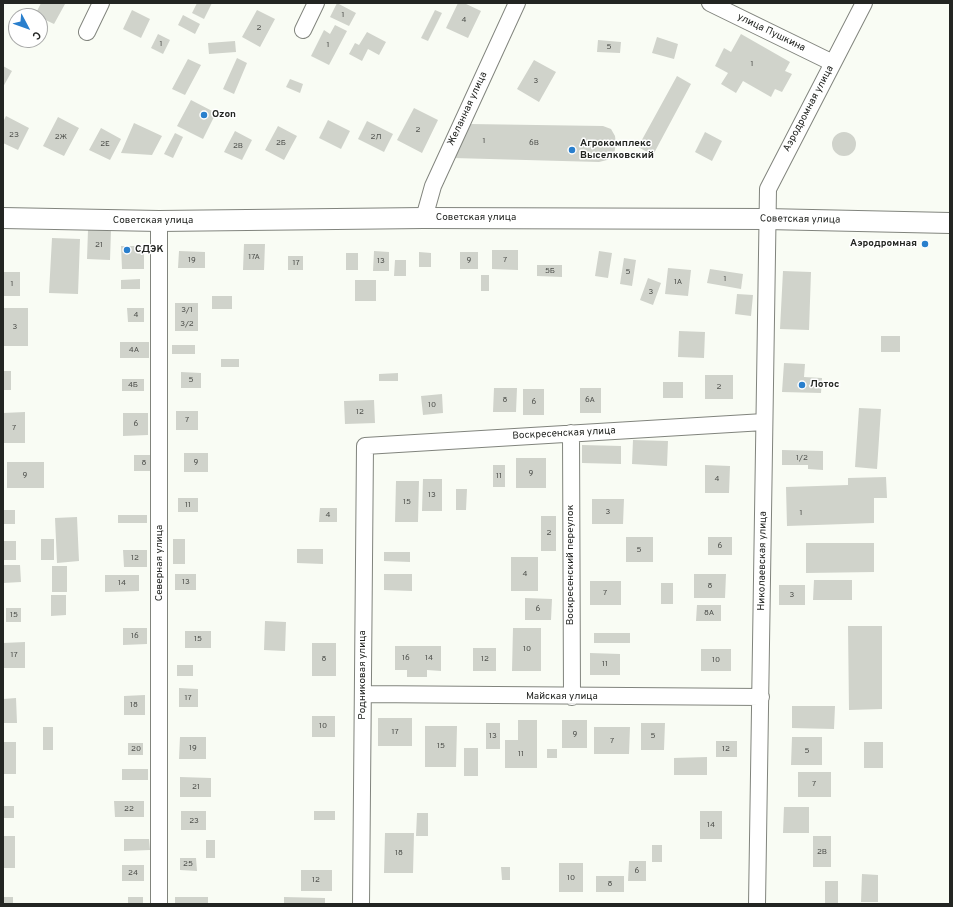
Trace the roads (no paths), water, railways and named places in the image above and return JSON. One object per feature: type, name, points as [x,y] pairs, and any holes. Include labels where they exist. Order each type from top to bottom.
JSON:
[{"type":"main road","name":"Советская улица","points":[[3,218],[159,221],[424,218],[766,219],[950,223]]},
{"type":"street","points":[[87,32],[101,3]]},
{"type":"street","points":[[303,30],[316,3]]},
{"type":"street","name":"Желанная улица","points":[[424,218],[433,186],[517,3]]},
{"type":"street","name":"улица Пушкина","points":[[710,3],[833,63]]},
{"type":"street","name":"Аэродромная улица","points":[[766,219],[768,189],[864,3]]},
{"type":"street","name":"Николаевская улица","points":[[757,904],[761,697],[766,219]]},
{"type":"street","name":"Северная улица","points":[[159,221],[160,904]]},
{"type":"street","name":"Воскресенская улица","points":[[365,446],[764,422]]},
{"type":"street","name":"Воскресенский переулок","points":[[571,433],[572,697]]},
{"type":"street","name":"Родниковая улица","points":[[361,904],[365,446]]},
{"type":"street","name":"Майская улица","points":[[362,694],[572,697],[761,697]]},
{"type":"place","name":"Ozon","points":[[204,115]]},
{"type":"place","name":"Агрокомплекс Выселковский","points":[[572,150]]},
{"type":"place","name":"Аэродромная","points":[[925,244]]},
{"type":"place","name":"СДЭК","points":[[127,250]]},
{"type":"place","name":"Лотос","points":[[802,385]]}]
